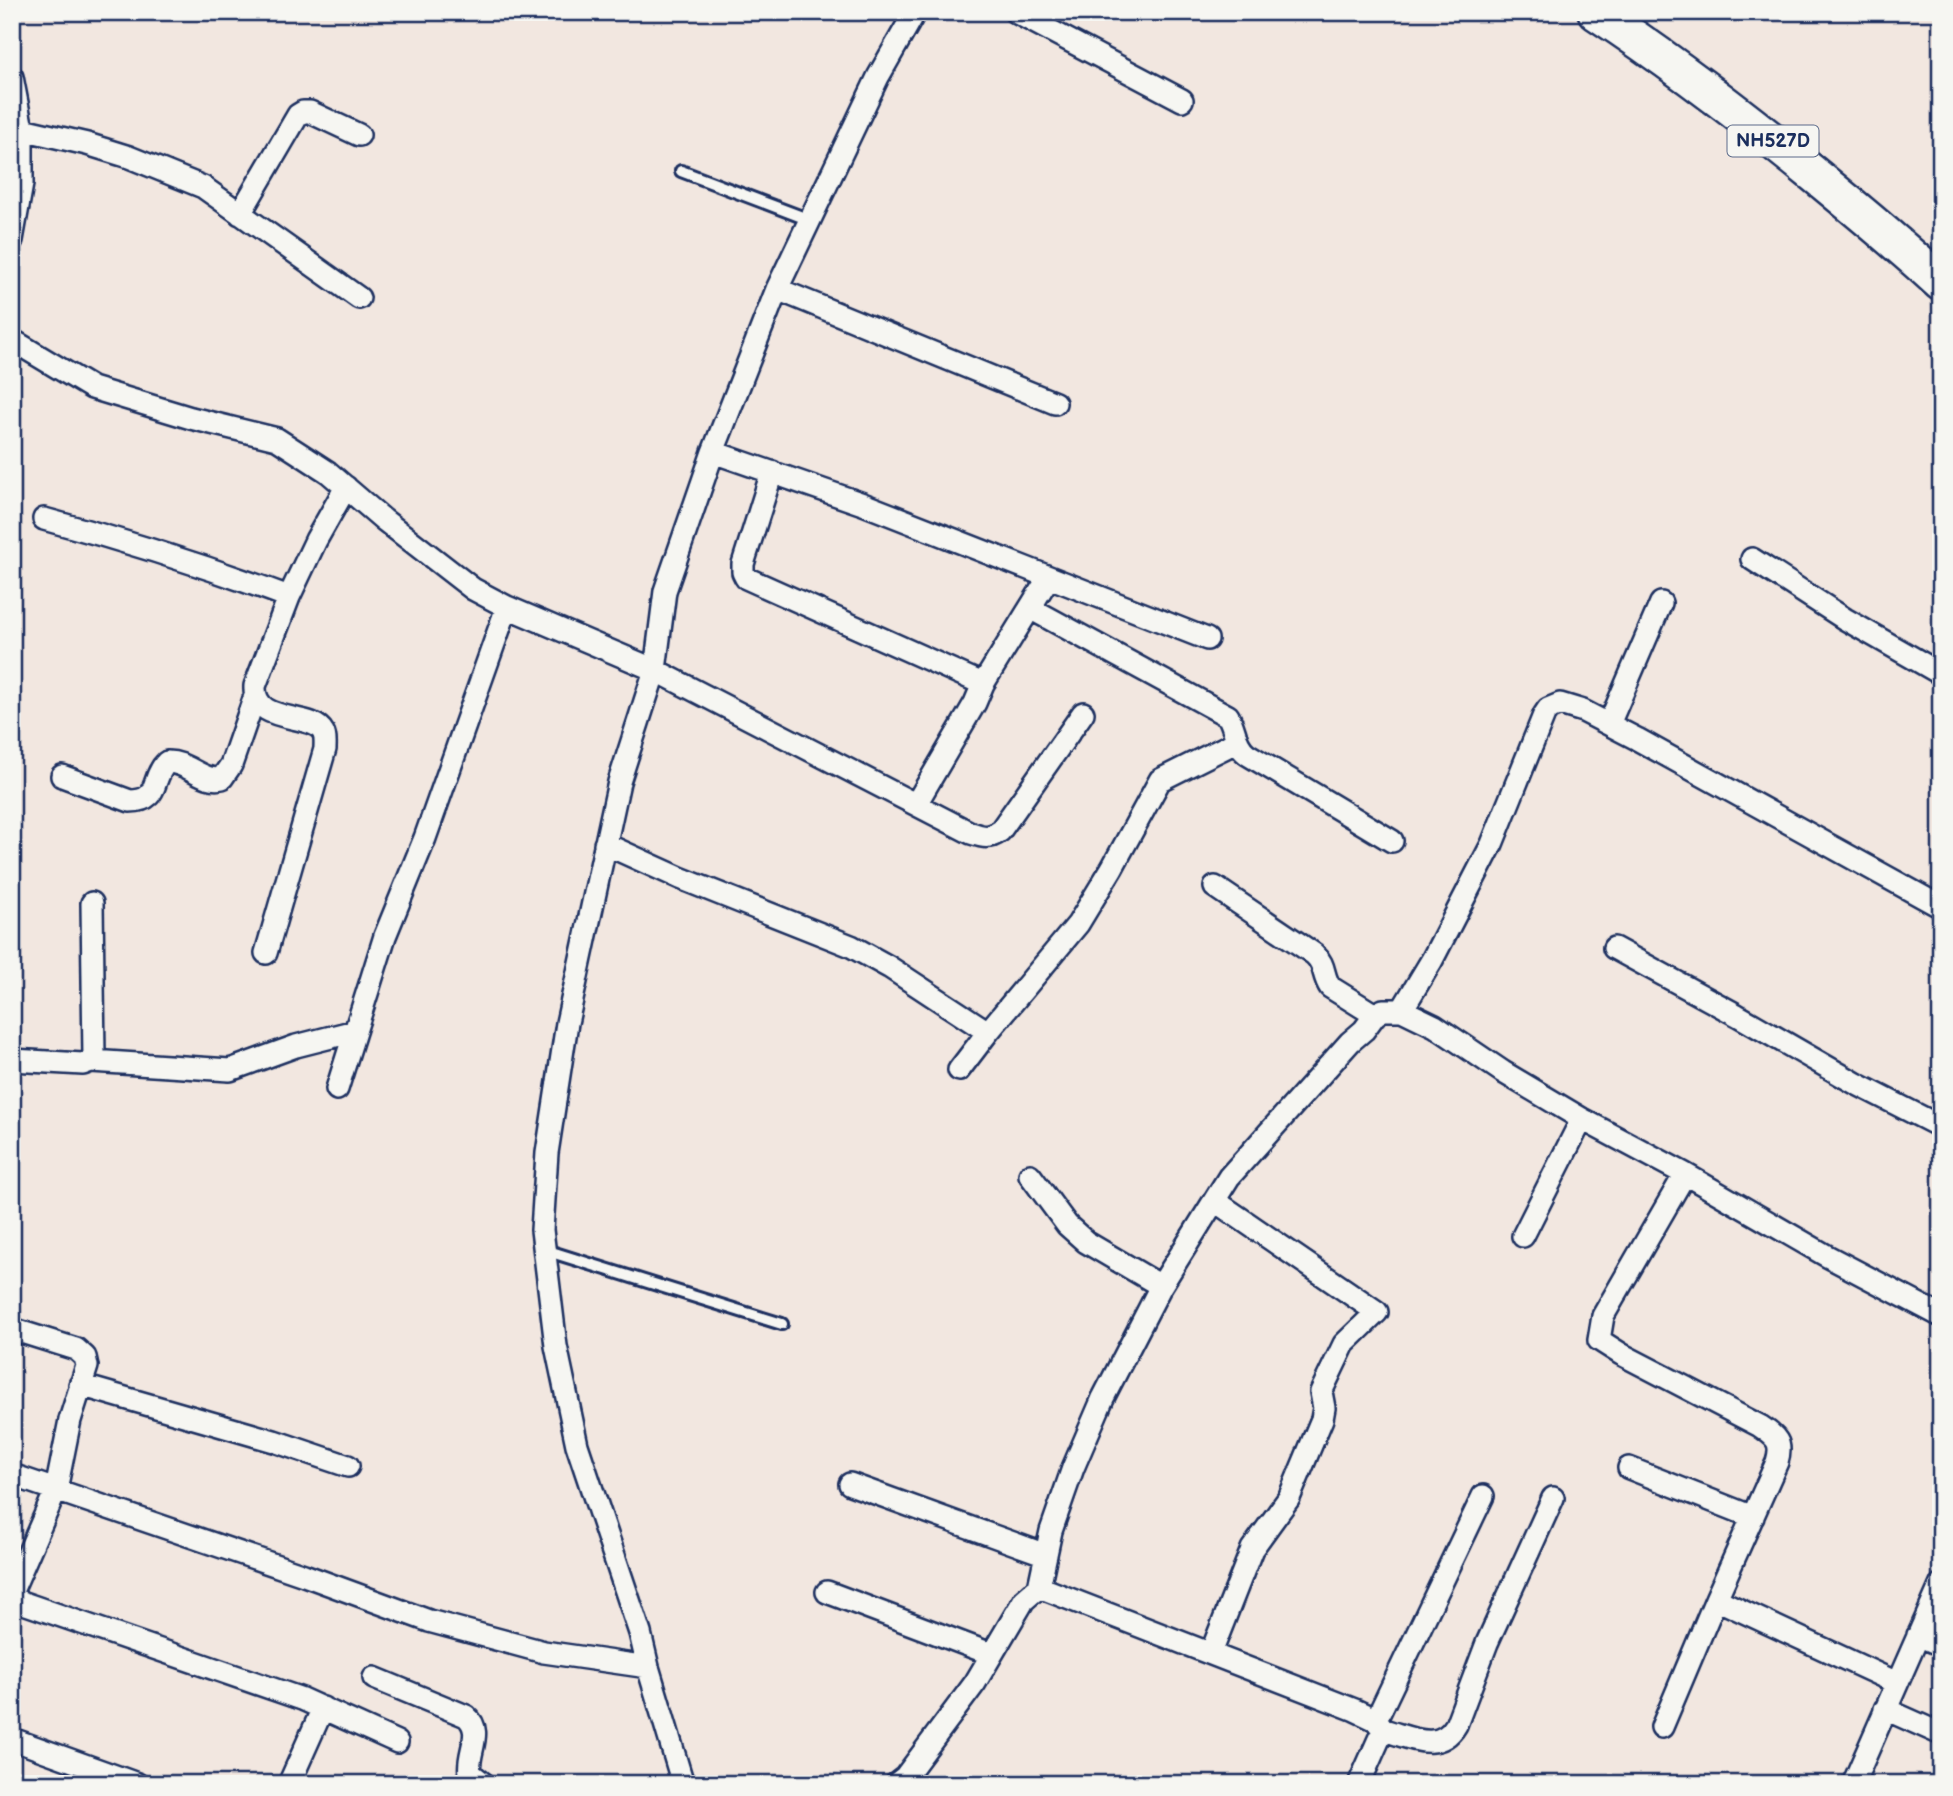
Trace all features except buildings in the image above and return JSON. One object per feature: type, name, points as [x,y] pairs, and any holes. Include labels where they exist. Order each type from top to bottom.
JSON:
[{"type":"highway","name":"NH527D","points":[[1596,12],[1684,72],[1743,117],[1874,223],[1941,283]]},
{"type":"street","points":[[1015,12],[1182,100]]},
{"type":"street","points":[[683,1784],[640,1633],[577,1445],[556,1346],[542,1230],[547,1153],[567,1023],[619,782],[655,670],[665,591],[713,452],[777,289],[909,14]]},
{"type":"street","points":[[12,77],[22,128],[17,151],[22,184],[12,240]]},
{"type":"street","points":[[240,214],[301,113],[310,112],[359,135]]},
{"type":"street","points":[[22,128],[129,157],[203,187],[359,299]]},
{"type":"street","points":[[777,289],[1055,403]]},
{"type":"street","points":[[12,340],[92,388],[191,418],[277,439],[328,472],[384,520],[473,589],[508,607],[655,670],[982,837],[993,836],[1007,823],[1083,713]]},
{"type":"street","points":[[713,452],[863,504],[1207,639]]},
{"type":"street","points":[[772,472],[743,564],[746,578],[983,684]]},
{"type":"street","points":[[62,776],[130,801],[139,801],[152,792],[162,767],[167,762],[181,764],[212,779],[222,778],[231,765],[255,696],[255,686],[289,597],[316,540],[346,487]]},
{"type":"street","points":[[44,519],[114,537],[196,563],[289,597]]},
{"type":"street","points":[[1752,559],[1845,619],[1941,674]]},
{"type":"street","points":[[916,804],[975,703],[983,684],[1049,577]]},
{"type":"street","points":[[1609,724],[1661,603]]},
{"type":"street","points":[[337,1089],[385,936],[425,838],[508,607]]},
{"type":"street","points":[[1030,608],[1228,716],[1241,750],[1392,841]]},
{"type":"street","points":[[255,696],[263,708],[315,725],[321,729],[325,740],[325,749],[266,953]]},
{"type":"street","points":[[1402,1010],[1432,960],[1492,844],[1544,715],[1548,709],[1560,704],[1583,711],[1609,724],[1941,907]]},
{"type":"street","points":[[959,1070],[988,1031],[1078,925],[1160,780],[1236,742]]},
{"type":"street","points":[[605,844],[680,878],[851,946],[889,967],[988,1031]]},
{"type":"street","points":[[1215,887],[1314,954],[1322,962],[1330,987],[1375,1015]]},
{"type":"street","points":[[91,1061],[94,1058],[92,903]]},
{"type":"street","points":[[1614,948],[1855,1083],[1941,1127]]},
{"type":"street","points":[[896,1784],[905,1777],[975,1683],[1024,1600],[1039,1587],[1051,1531],[1073,1468],[1098,1410],[1161,1286],[1229,1177],[1375,1015],[1383,1010],[1402,1010],[1435,1026],[1503,1072],[1582,1119],[1685,1174],[1827,1256],[1941,1316]]},
{"type":"street","points":[[12,1060],[83,1064],[91,1061],[230,1070],[296,1046],[355,1031]]},
{"type":"street","points":[[1523,1236],[1582,1119]]},
{"type":"street","points":[[1662,1727],[1780,1451],[1778,1441],[1760,1426],[1599,1340],[1603,1316],[1685,1174]]},
{"type":"street","points":[[1030,1175],[1067,1224],[1086,1242],[1161,1286]]},
{"type":"street","points":[[1210,1653],[1252,1549],[1289,1497],[1324,1412],[1321,1396],[1324,1386],[1344,1344],[1377,1312],[1215,1201]]},
{"type":"street","points":[[12,1329],[76,1349],[85,1357],[87,1366],[69,1420],[55,1490],[12,1591]]},
{"type":"street","points":[[80,1385],[274,1441],[348,1466]]},
{"type":"street","points":[[1629,1468],[1753,1517]]},
{"type":"street","points":[[12,1475],[304,1575],[429,1621],[544,1652],[648,1667]]},
{"type":"street","points":[[850,1483],[1046,1555]]},
{"type":"street","points":[[1359,1784],[1379,1725],[1483,1496]]},
{"type":"street","points":[[1039,1587],[1355,1710],[1379,1725],[1426,1742],[1437,1742],[1446,1738],[1456,1725],[1487,1643],[1553,1499]]},
{"type":"street","points":[[1857,1782],[1885,1709],[1941,1584]]},
{"type":"street","points":[[827,1592],[991,1654]]},
{"type":"street","points":[[12,1599],[302,1699],[397,1742]]},
{"type":"street","points":[[1716,1599],[1897,1683]]},
{"type":"street","points":[[1918,1635],[1941,1646]]},
{"type":"street","points":[[374,1678],[466,1716],[475,1732],[470,1773],[484,1784]]},
{"type":"street","points":[[289,1784],[323,1708]]},
{"type":"street","points":[[1885,1709],[1941,1734]]},
{"type":"street","points":[[12,1739],[137,1784]]},
{"type":"lane","points":[[681,171],[810,220]]},
{"type":"lane","points":[[545,1250],[782,1324]]}]
